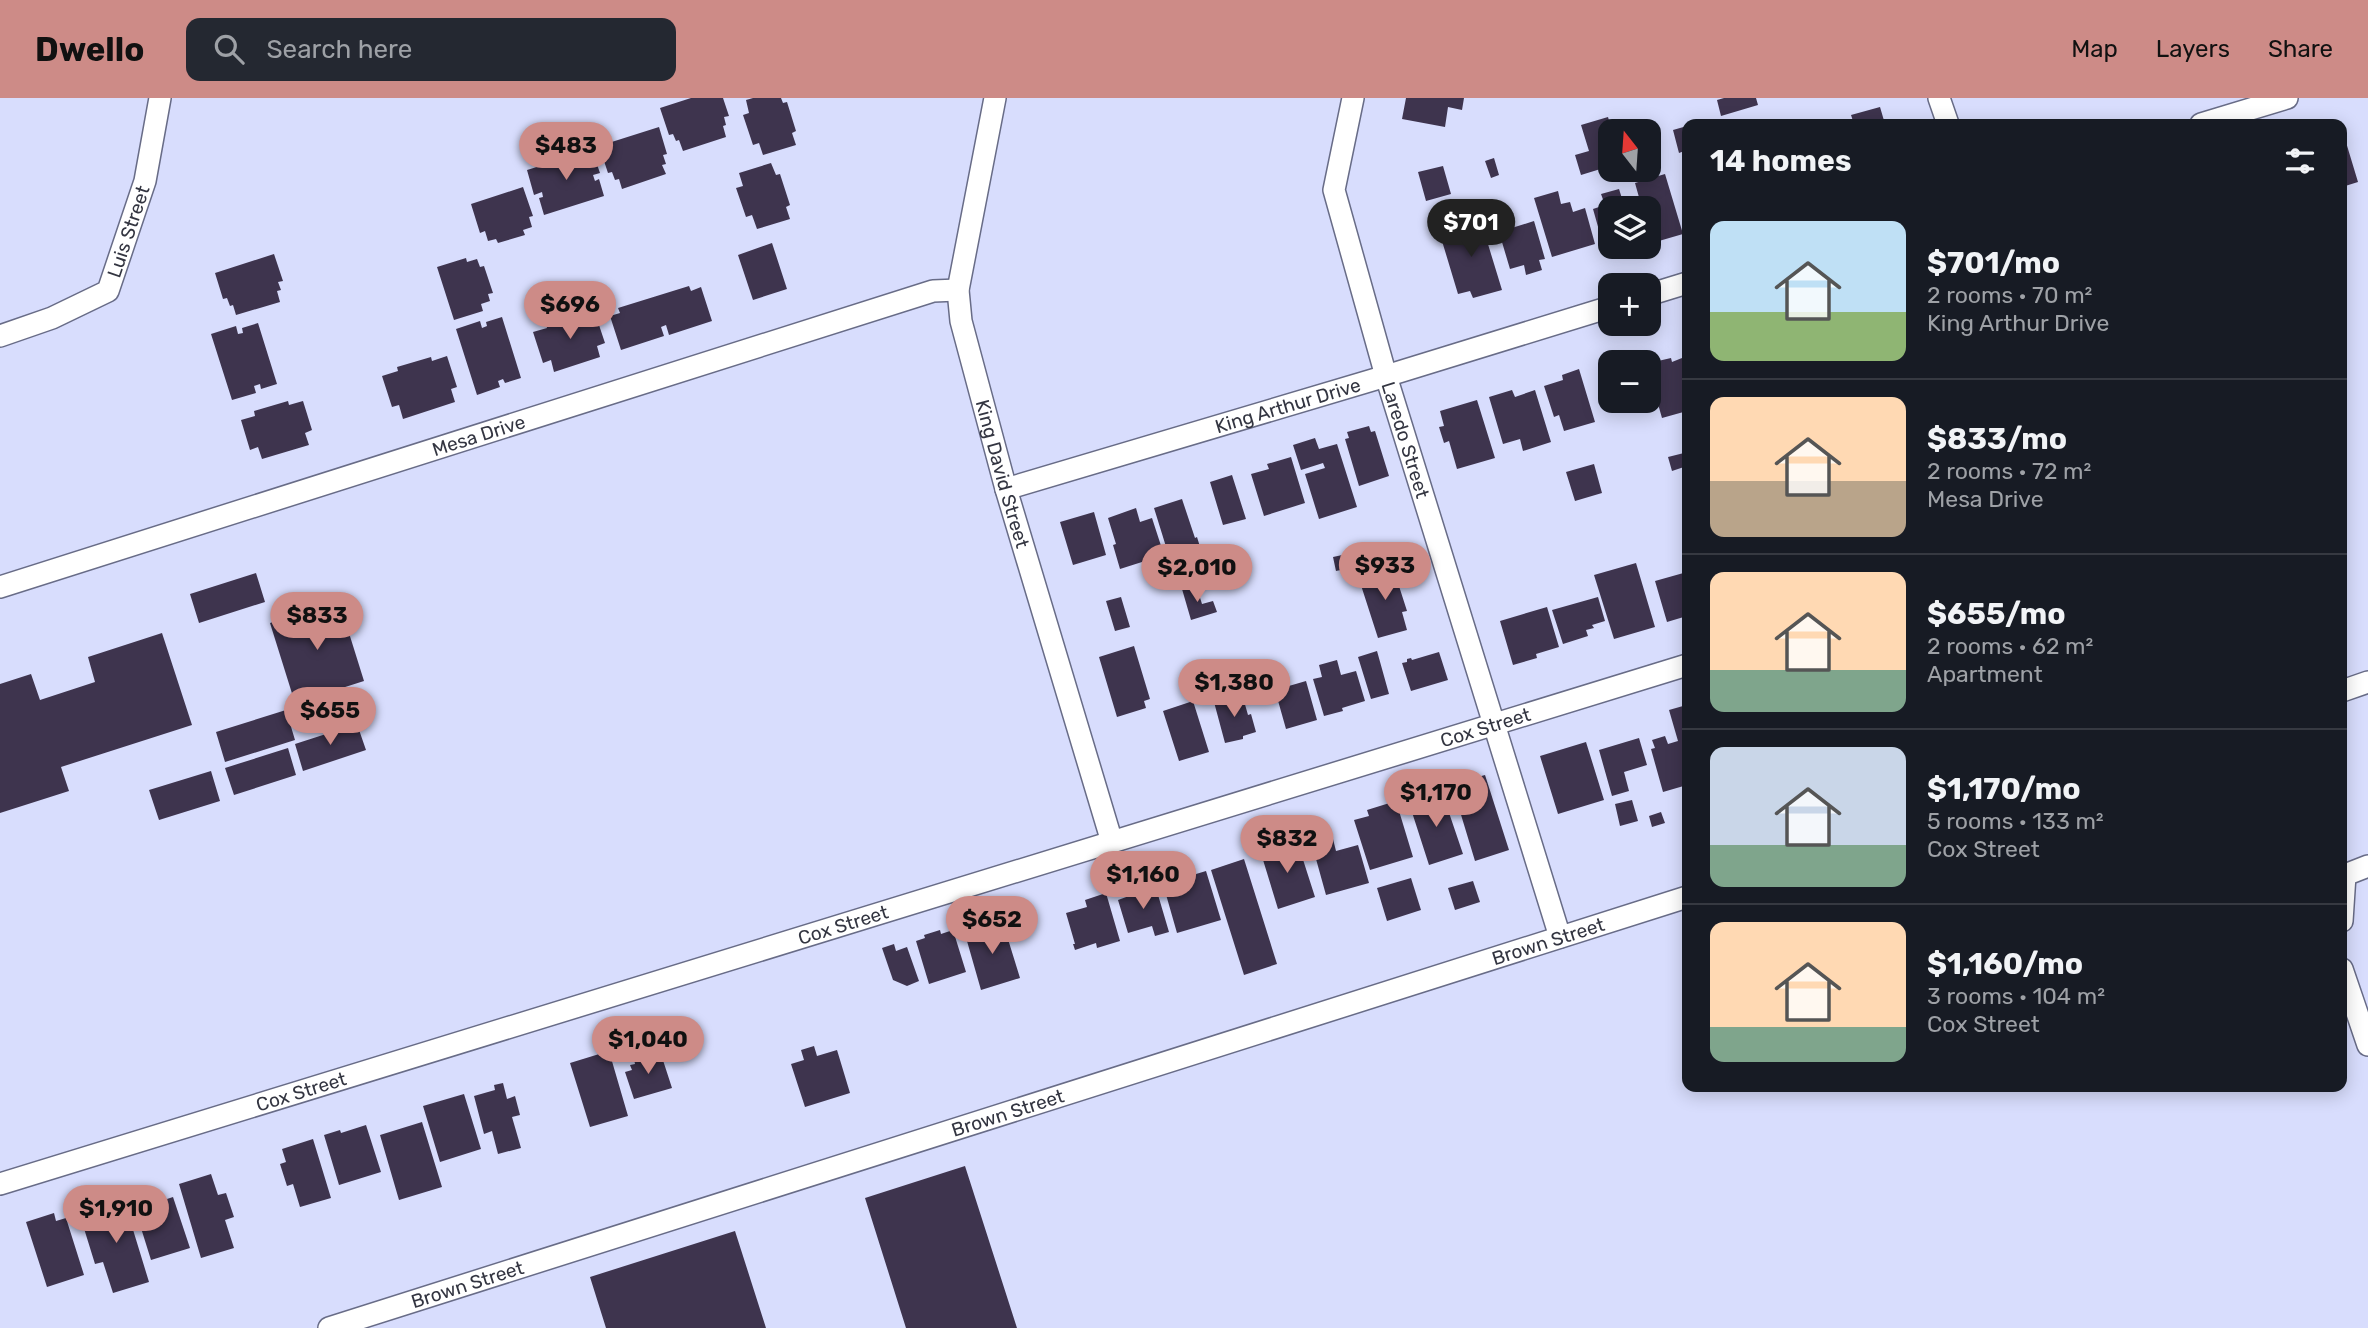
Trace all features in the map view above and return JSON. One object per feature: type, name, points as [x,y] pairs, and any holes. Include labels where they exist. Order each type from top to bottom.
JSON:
[{"type":"street","name":"Luis Street","points":[[0,336],[52,318],[108,291],[145,181],[160,98]]},
{"type":"street","name":"King David Street","points":[[995,98],[958,290],[966,342],[1006,489],[1112,842]]},
{"type":"street","name":"Laredo Street","points":[[1353,98],[1334,190],[1386,376],[1560,937]]},
{"type":"street","points":[[1939,98],[1946,119]]},
{"type":"street","points":[[2218,119],[2287,98]]},
{"type":"street","points":[[1661,291],[1682,285]]},
{"type":"street","name":"Mesa Drive","points":[[0,587],[933,291],[958,290]]},
{"type":"street","name":"King Arthur Drive","points":[[1006,489],[1598,311]]},
{"type":"street","name":"Cox Street","points":[[0,1184],[1682,668]]},
{"type":"street","points":[[2347,689],[2368,682]]},
{"type":"street","points":[[2347,874],[2368,866]]},
{"type":"street","name":"Brown Street","points":[[329,1328],[1682,899]]},
{"type":"street","points":[[2347,984],[2368,1045]]},
{"type":"building","points":[[691,98],[723,98],[729,116],[724,117],[726,137],[683,151],[679,140],[676,141],[673,134],[669,135],[660,108]]},
{"type":"building","points":[[781,98],[783,103],[787,102],[796,131],[792,133],[796,145],[763,155],[759,143],[753,145],[743,115],[749,113],[746,100]]},
{"type":"building","points":[[1406,98],[1464,98],[1462,110],[1448,107],[1445,127],[1402,119]]},
{"type":"building","points":[[1756,98],[1758,105],[1721,116],[1717,100]]},
{"type":"building","points":[[1880,107],[1884,119],[1852,119],[1851,115]]},
{"type":"building","points":[[1598,120],[1598,170],[1581,175],[1575,155],[1589,151],[1581,125]]},
{"type":"building","points":[[659,127],[667,154],[663,155],[666,164],[662,165],[666,174],[622,189],[619,179],[615,180],[612,172],[608,173],[599,146]]},
{"type":"building","points":[[1682,127],[1682,152],[1679,153],[1673,130]]},
{"type":"building","points":[[2347,146],[2358,182],[2347,185]]},
{"type":"building","points":[[592,150],[600,173],[593,175],[595,181],[599,179],[604,196],[544,215],[539,198],[543,197],[542,192],[534,195],[527,170]]},
{"type":"building","points":[[1494,158],[1499,175],[1491,178],[1485,161]]},
{"type":"building","points":[[771,163],[776,175],[780,174],[790,205],[786,207],[790,219],[757,229],[752,215],[746,217],[736,188],[743,186],[739,173]]},
{"type":"building","points":[[1443,166],[1451,194],[1426,201],[1418,172]]},
{"type":"building","points":[[1665,174],[1682,234],[1661,240],[1661,196],[1639,196],[1635,183],[1661,182],[1661,175]]},
{"type":"building","points":[[523,187],[533,216],[529,217],[532,227],[523,230],[525,235],[498,243],[496,239],[488,241],[485,231],[480,233],[471,204]]},
{"type":"building","points":[[1619,189],[1621,196],[1602,196],[1601,194]]},
{"type":"building","points":[[1558,191],[1561,204],[1570,202],[1573,212],[1585,208],[1595,244],[1552,257],[1534,198]]},
{"type":"building","points":[[1598,207],[1598,227],[1593,209]]},
{"type":"building","points":[[1480,218],[1502,290],[1473,298],[1470,291],[1458,294],[1439,231]]},
{"type":"building","points":[[1534,221],[1545,259],[1539,260],[1542,270],[1526,275],[1524,265],[1510,269],[1499,232]]},
{"type":"building","points":[[772,243],[787,289],[753,300],[738,255]]},
{"type":"building","points":[[274,254],[283,281],[278,282],[281,290],[277,291],[280,302],[236,315],[233,305],[230,306],[227,298],[223,299],[215,273]]},
{"type":"building","points":[[466,258],[467,262],[477,259],[480,267],[484,266],[493,293],[488,294],[490,301],[481,304],[483,311],[454,320],[437,267]]},
{"type":"building","points":[[689,286],[691,291],[701,287],[712,321],[669,335],[666,325],[661,327],[664,336],[621,350],[610,316],[620,313],[618,308]]},
{"type":"building","points":[[581,313],[582,317],[595,313],[605,343],[597,346],[600,357],[554,372],[551,360],[543,363],[533,332],[547,328],[546,324]]},
{"type":"building","points":[[502,317],[521,378],[505,383],[503,379],[498,381],[500,387],[477,395],[456,329],[480,321],[482,328],[487,326],[486,322]]},
{"type":"building","points":[[258,323],[277,384],[261,389],[260,384],[254,386],[256,393],[232,400],[211,334],[236,326],[238,334],[243,333],[242,328]]},
{"type":"building","points":[[447,356],[457,387],[451,389],[455,402],[403,419],[399,405],[392,407],[382,376],[398,371],[397,367],[431,357],[432,361]]},
{"type":"building","points":[[1671,358],[1672,362],[1682,358],[1682,412],[1662,418],[1661,360]]},
{"type":"building","points":[[1579,369],[1595,422],[1564,431],[1559,415],[1554,417],[1544,386],[1563,380],[1562,375]]},
{"type":"building","points":[[1512,390],[1515,397],[1535,390],[1551,442],[1523,451],[1520,439],[1503,444],[1489,397]]},
{"type":"building","points":[[1477,400],[1495,458],[1457,469],[1449,441],[1444,443],[1439,427],[1444,426],[1440,411]]},
{"type":"building","points":[[288,401],[289,405],[303,401],[312,430],[305,433],[309,445],[262,459],[258,447],[250,450],[241,420],[255,416],[254,411]]},
{"type":"building","points":[[1369,426],[1371,432],[1375,431],[1389,476],[1359,486],[1345,439],[1349,438],[1347,432]]},
{"type":"building","points":[[1315,438],[1319,449],[1337,444],[1357,507],[1319,519],[1305,474],[1325,468],[1323,463],[1301,470],[1293,445]]},
{"type":"building","points":[[1682,454],[1682,468],[1672,471],[1668,457]]},
{"type":"building","points":[[1291,457],[1305,503],[1264,516],[1251,474],[1269,469],[1267,464]]},
{"type":"building","points":[[1594,464],[1602,493],[1575,501],[1566,472]]},
{"type":"building","points":[[1232,475],[1246,519],[1223,525],[1210,482]]},
{"type":"building","points":[[1182,499],[1195,538],[1197,537],[1200,557],[1172,566],[1154,508]]},
{"type":"building","points":[[1136,508],[1140,522],[1152,518],[1164,555],[1120,569],[1108,518]]},
{"type":"building","points":[[1094,512],[1106,555],[1073,565],[1060,522]]},
{"type":"building","points":[[1347,554],[1350,568],[1336,571],[1333,557]]},
{"type":"building","points":[[1636,563],[1655,627],[1614,639],[1594,575]]},
{"type":"building","points":[[1397,568],[1402,585],[1399,586],[1407,611],[1402,612],[1407,630],[1378,638],[1359,579]]},
{"type":"building","points":[[256,573],[265,602],[199,623],[190,594]]},
{"type":"building","points":[[1682,573],[1682,618],[1667,622],[1655,581]]},
{"type":"building","points":[[1196,585],[1202,604],[1213,601],[1217,612],[1191,620],[1182,589]]},
{"type":"building","points":[[1121,597],[1130,627],[1115,631],[1106,601]]},
{"type":"building","points":[[1598,597],[1605,621],[1586,630],[1588,636],[1563,644],[1552,610]]},
{"type":"building","points":[[339,601],[364,681],[295,703],[270,623]]},
{"type":"building","points":[[1547,607],[1559,647],[1536,654],[1537,658],[1513,665],[1500,621]]},
{"type":"building","points":[[162,633],[192,725],[61,767],[69,791],[0,813],[0,684],[31,674],[40,700],[95,682],[88,657]]},
{"type":"building","points":[[1134,646],[1150,699],[1144,701],[1146,708],[1117,717],[1099,657]]},
{"type":"building","points":[[1377,651],[1389,694],[1371,699],[1358,657]]},
{"type":"building","points":[[1439,652],[1448,680],[1411,691],[1402,663],[1407,662],[1407,659]]},
{"type":"building","points":[[1337,660],[1341,675],[1356,671],[1365,701],[1324,716],[1313,679],[1322,677],[1319,665]]},
{"type":"building","points":[[1306,681],[1317,720],[1286,729],[1275,690]]},
{"type":"building","points":[[1242,694],[1256,732],[1243,736],[1243,739],[1225,743],[1214,702]]},
{"type":"building","points":[[1193,701],[1209,752],[1179,761],[1163,711]]},
{"type":"building","points":[[1682,706],[1682,786],[1663,792],[1651,749],[1655,748],[1652,740],[1665,736],[1668,744],[1678,741],[1669,710]]},
{"type":"building","points":[[286,710],[295,740],[225,762],[216,732]]},
{"type":"building","points":[[357,724],[366,750],[303,771],[295,744]]},
{"type":"building","points":[[1639,738],[1647,765],[1624,772],[1629,791],[1612,796],[1599,750]]},
{"type":"building","points":[[1586,742],[1604,800],[1558,814],[1540,756]]},
{"type":"building","points":[[288,748],[296,775],[234,795],[225,768]]},
{"type":"building","points":[[211,771],[220,801],[159,820],[149,790]]},
{"type":"building","points":[[1476,772],[1478,777],[1485,775],[1509,850],[1475,861],[1452,785],[1459,783],[1457,778]]},
{"type":"building","points":[[1430,792],[1432,798],[1443,795],[1463,854],[1429,865],[1410,806],[1420,802],[1419,796]]},
{"type":"building","points":[[1632,800],[1638,821],[1620,826],[1615,804]]},
{"type":"building","points":[[1396,801],[1413,857],[1370,870],[1354,820],[1369,816],[1367,810]]},
{"type":"building","points":[[1661,812],[1665,823],[1652,827],[1649,816]]},
{"type":"building","points":[[1332,835],[1336,851],[1358,845],[1369,883],[1326,895],[1311,841]]},
{"type":"building","points":[[1284,842],[1286,848],[1298,844],[1315,897],[1278,909],[1260,850]]},
{"type":"building","points":[[1244,859],[1277,964],[1244,975],[1211,870]]},
{"type":"building","points":[[1206,871],[1221,920],[1177,933],[1163,884]]},
{"type":"building","points":[[1411,878],[1421,910],[1387,921],[1377,888]]},
{"type":"building","points":[[1473,881],[1480,902],[1455,910],[1448,888]]},
{"type":"building","points":[[1140,883],[1143,892],[1156,888],[1169,932],[1155,936],[1152,926],[1128,933],[1118,900],[1129,896],[1126,887]]},
{"type":"building","points":[[1106,893],[1120,941],[1097,948],[1096,943],[1075,950],[1066,913],[1087,907],[1085,900]]},
{"type":"building","points":[[1003,923],[1020,978],[981,990],[965,934]]},
{"type":"building","points":[[940,930],[941,934],[953,930],[966,972],[929,984],[916,941],[925,938],[924,935]]},
{"type":"building","points":[[894,944],[896,951],[907,947],[919,981],[907,986],[893,980],[882,948]]},
{"type":"building","points":[[814,1046],[817,1056],[837,1050],[850,1093],[805,1107],[791,1064],[804,1060],[801,1050]]},
{"type":"building","points":[[609,1051],[628,1116],[590,1127],[570,1063]]},
{"type":"building","points":[[660,1051],[672,1088],[634,1099],[625,1072],[632,1070],[630,1065],[635,1064],[634,1059]]},
{"type":"building","points":[[503,1083],[507,1099],[515,1096],[520,1115],[512,1117],[521,1148],[498,1154],[492,1131],[484,1134],[474,1096],[495,1090],[494,1085]]},
{"type":"building","points":[[464,1094],[481,1149],[440,1162],[423,1106]]},
{"type":"building","points":[[422,1122],[442,1187],[399,1200],[380,1135]]},
{"type":"building","points":[[366,1125],[381,1172],[339,1185],[324,1135]]},
{"type":"building","points":[[313,1139],[331,1198],[300,1207],[293,1184],[287,1186],[280,1164],[286,1162],[282,1149]]},
{"type":"building","points":[[965,1166],[1017,1328],[906,1328],[865,1198]]},
{"type":"building","points":[[211,1174],[218,1195],[226,1193],[234,1217],[225,1220],[234,1248],[201,1258],[179,1184]]},
{"type":"building","points":[[154,1189],[158,1202],[173,1197],[190,1248],[151,1260],[131,1196]]},
{"type":"building","points":[[123,1197],[149,1282],[113,1293],[103,1262],[95,1264],[82,1222],[96,1218],[92,1207]]},
{"type":"building","points":[[54,1213],[56,1221],[66,1218],[84,1275],[47,1287],[26,1222]]},
{"type":"building","points":[[735,1231],[766,1328],[606,1328],[590,1277]]}]
